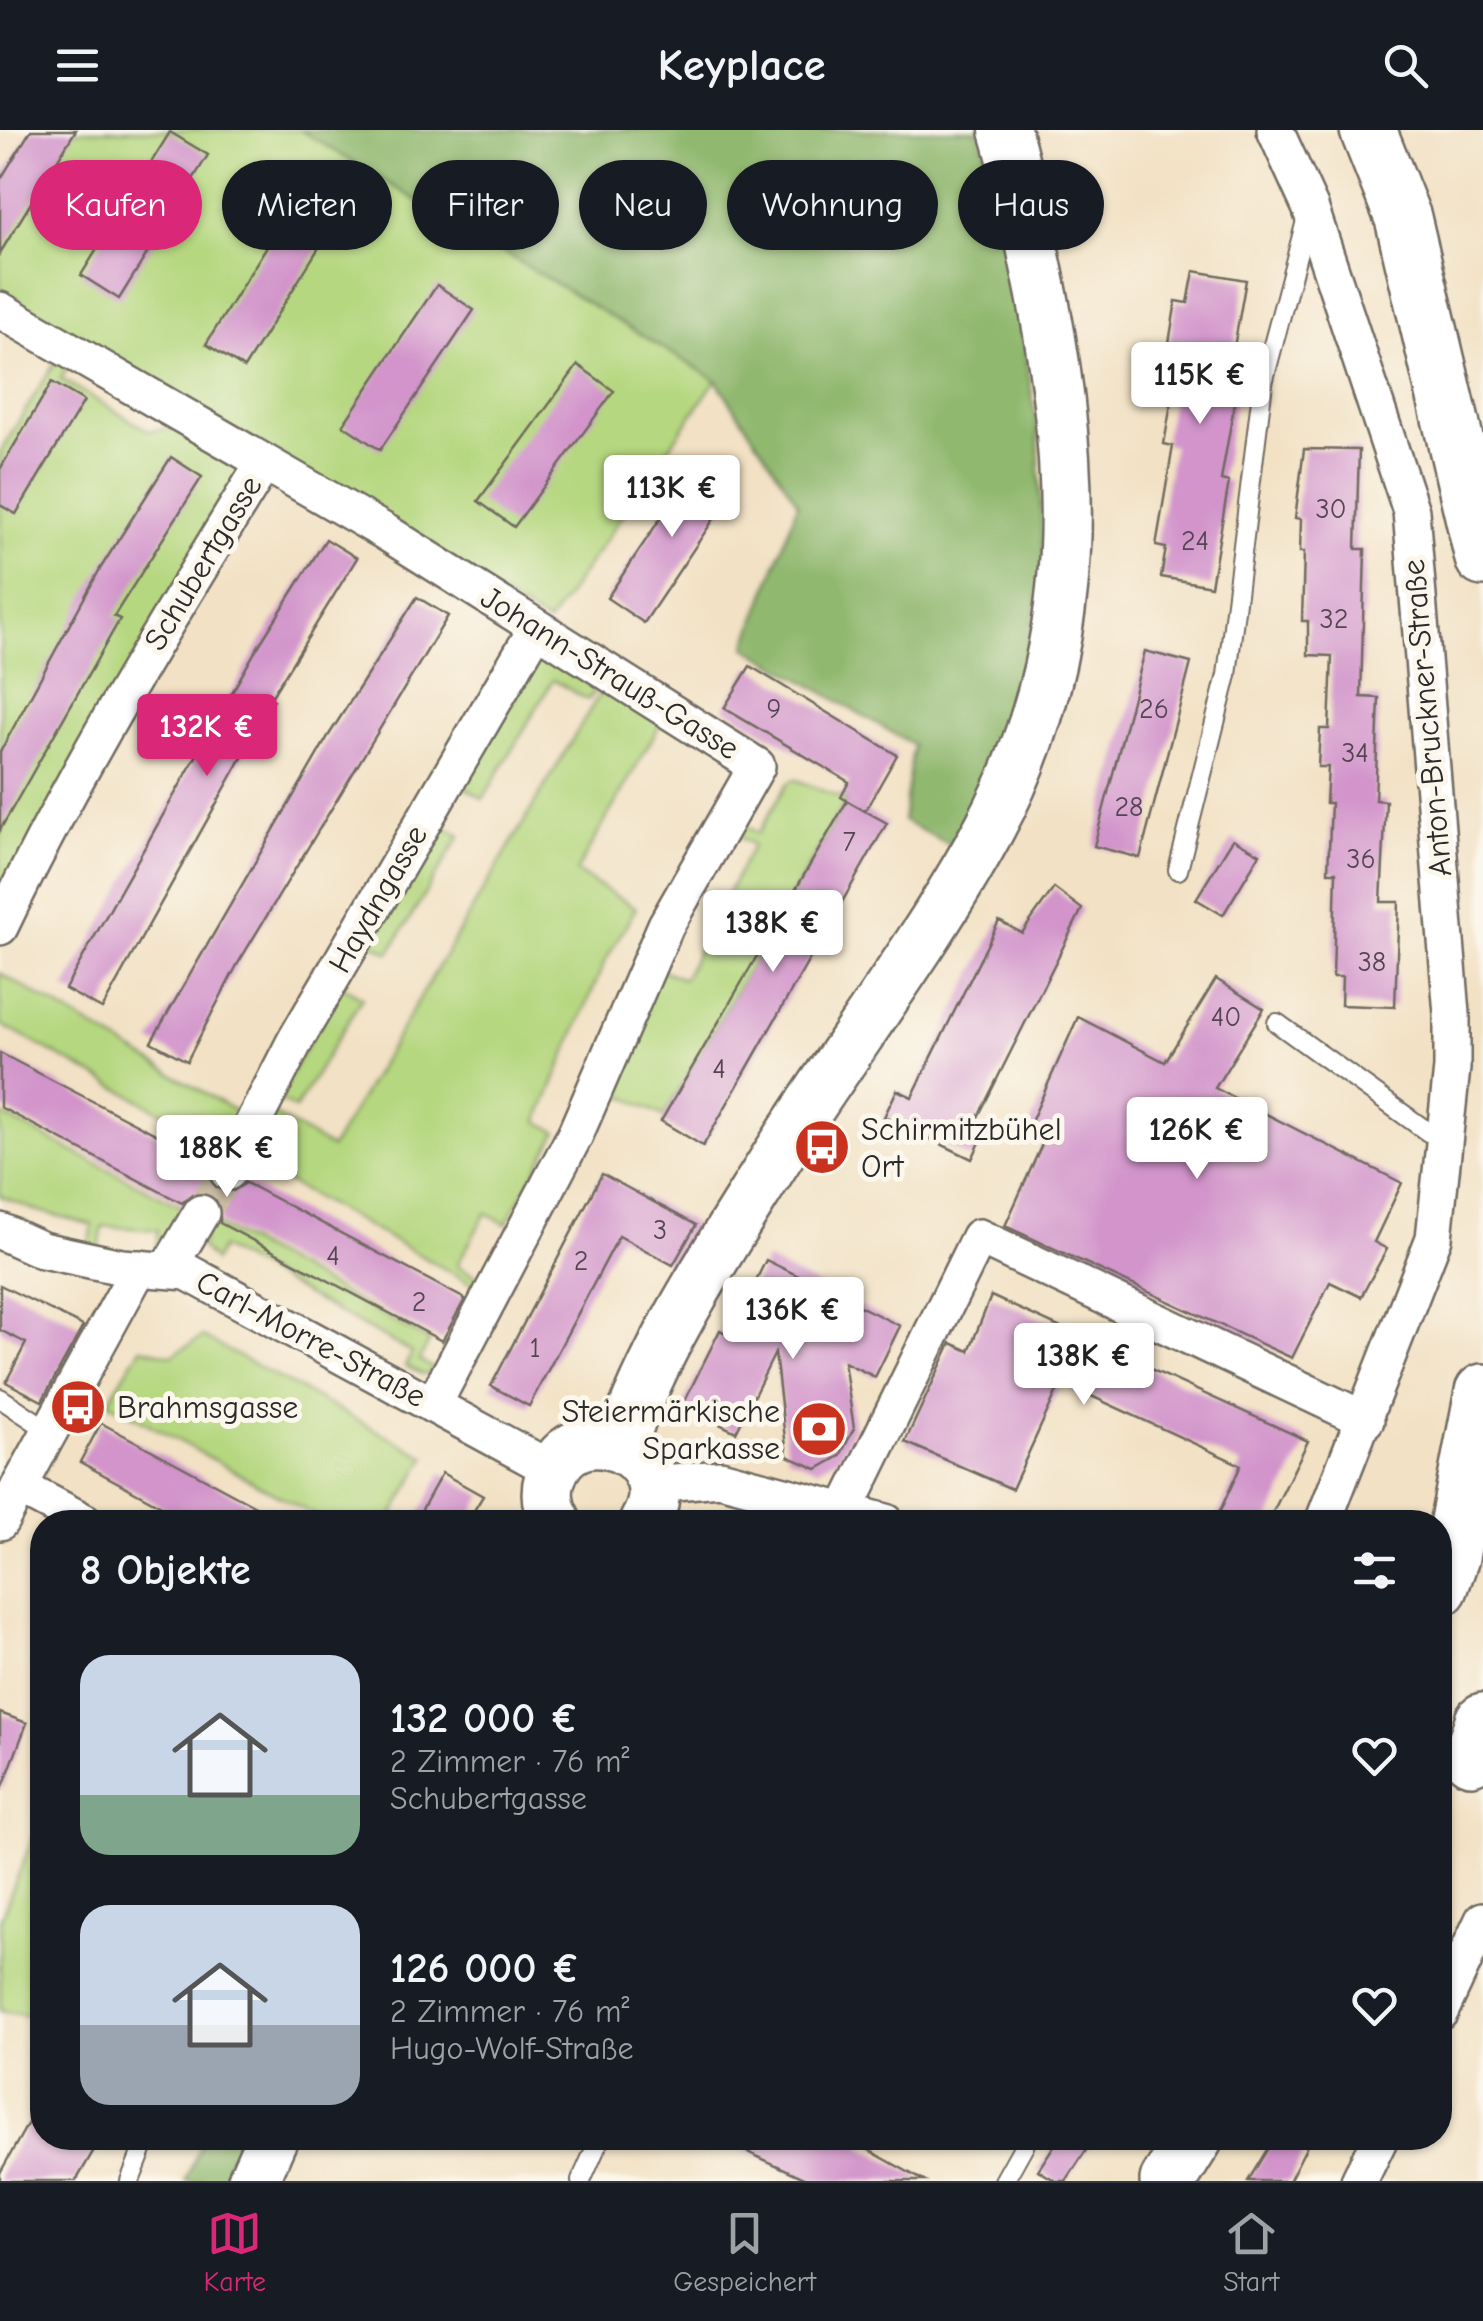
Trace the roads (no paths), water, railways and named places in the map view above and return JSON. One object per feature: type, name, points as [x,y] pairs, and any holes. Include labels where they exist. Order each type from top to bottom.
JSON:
[{"type":"main road","points":[[621,1445],[637,1396],[726,1239],[989,829],[1039,712],[1064,586],[1068,464],[1055,355],[1005,130]]},
{"type":"main road","points":[[1368,130],[1402,218],[1483,558]]},
{"type":"main road","points":[[1452,1552],[1483,1392]]},
{"type":"main road","points":[[551,1510],[548,1502],[553,1470],[575,1447],[606,1441],[636,1454],[649,1503]]},
{"type":"main road","points":[[253,2181],[267,2150]]},
{"type":"main road","points":[[1168,2181],[1187,2150]]},
{"type":"street","name":"Anton-Bruckner-Straße","points":[[1276,130],[1310,207],[1411,511],[1452,1014],[1434,1238],[1328,1510]]},
{"type":"street","name":"Johann-Strauß-Gasse","points":[[0,310],[402,543],[756,766],[666,925],[576,1135],[434,1405]]},
{"type":"street","name":"Schubertgasse","points":[[0,927],[46,830],[163,626],[264,463]]},
{"type":"street","name":"Haydngasse","points":[[228,1168],[294,1041],[536,629]]},
{"type":"street","points":[[0,1522],[48,1430],[154,1268],[201,1213]]},
{"type":"street","name":"Carl-Morre-Straße","points":[[0,1231],[42,1250],[187,1272],[553,1470]]},
{"type":"street","points":[[875,1510],[979,1237],[1366,1420]]},
{"type":"street","points":[[649,1503],[720,1478],[835,1510]]},
{"type":"street","points":[[19,1487],[62,1510]]},
{"type":"street","points":[[1452,1986],[1483,1920]]},
{"type":"street","points":[[1359,2181],[1374,2150]]},
{"type":"lane","points":[[1178,870],[1227,675],[1263,383],[1310,207]]},
{"type":"lane","points":[[1278,1023],[1428,1132],[1444,1138]]},
{"type":"lane","points":[[0,1398],[48,1430]]},
{"type":"lane","points":[[130,2181],[142,2150]]},
{"type":"lane","points":[[580,2181],[594,2150]]},
{"type":"lane","points":[[1004,2181],[1021,2150]]},
{"type":"tunnel","points":[[201,1213],[228,1172]]},
{"type":"place","name":"Schirmitzbühel Ort","points":[[822,1147]]},
{"type":"place","name":"Brahmsgasse","points":[[78,1407]]},
{"type":"place","name":"Steiermärkische Sparkasse","points":[[819,1429]]}]
